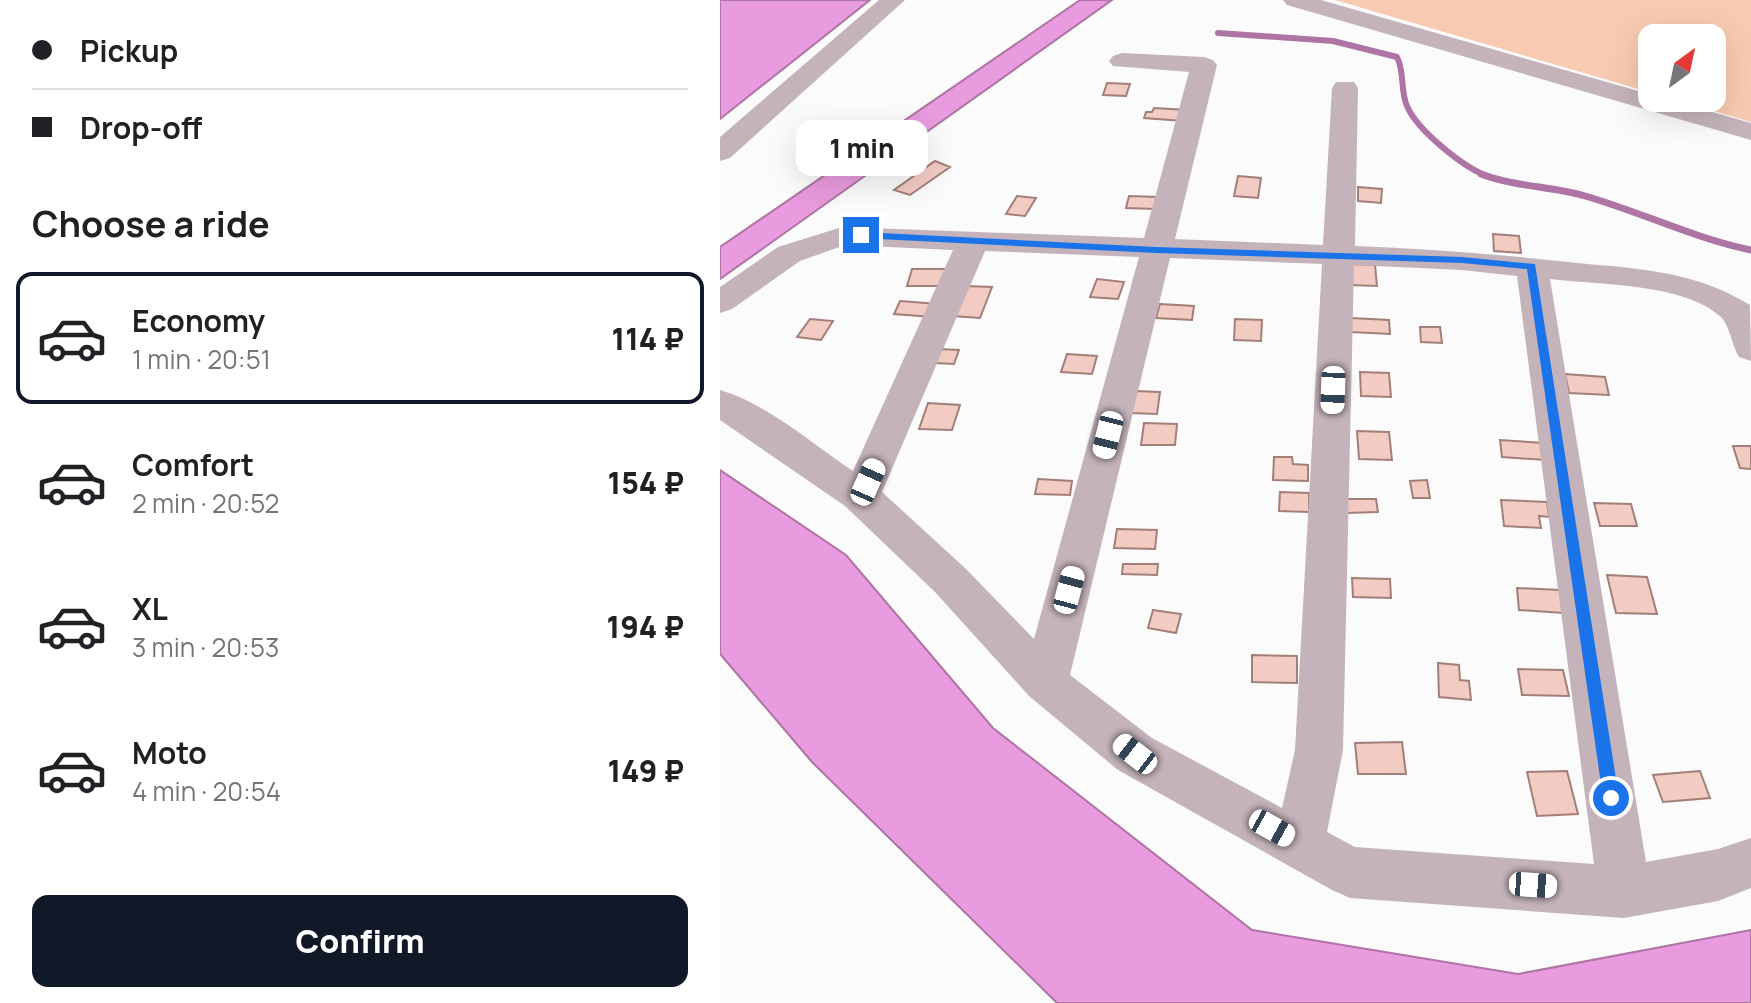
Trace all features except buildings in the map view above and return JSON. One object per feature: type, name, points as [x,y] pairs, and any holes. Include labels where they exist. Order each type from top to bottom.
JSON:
[{"type":"street","points":[[720,152],[893,0]]},
{"type":"street","points":[[1295,0],[1751,132]]},
{"type":"street","points":[[1045,682],[1204,65],[1122,61]]},
{"type":"street","points":[[1299,843],[1319,750],[1345,88]]},
{"type":"street","points":[[720,302],[789,254],[830,238],[880,235],[1156,250],[1462,260],[1675,283],[1709,295],[1738,313],[1751,349]]},
{"type":"street","points":[[859,495],[868,482],[973,241]]},
{"type":"street","points":[[1532,266],[1624,892]]},
{"type":"street","points":[[720,403],[859,495],[950,580],[1045,682],[1135,754],[1350,872],[1624,892],[1718,875],[1751,863]]},
{"type":"shaded area","points":[[720,0],[870,0],[720,119]]},
{"type":"shaded area","points":[[1080,0],[1112,0],[720,279],[720,247]]},
{"type":"shaded area","points":[[1335,0],[1751,0],[1751,122],[1717,112],[1726,112],[1726,24],[1638,24],[1638,89]]},
{"type":"shaded area","points":[[720,470],[846,555],[993,728],[1252,930],[1518,974],[1751,930],[1751,1003],[1057,1003],[812,762],[720,654]]},
{"type":"waterway","points":[[1218,33],[1333,41],[1397,57],[1405,100],[1412,116],[1442,147],[1486,176]]},
{"type":"waterway","points":[[1481,174],[1486,176]]},
{"type":"waterway","points":[[1486,176],[1585,196],[1708,239],[1751,250]]},
{"type":"route","points":[[861,235],[1156,250],[1462,260],[1532,266],[1611,798]]}]
